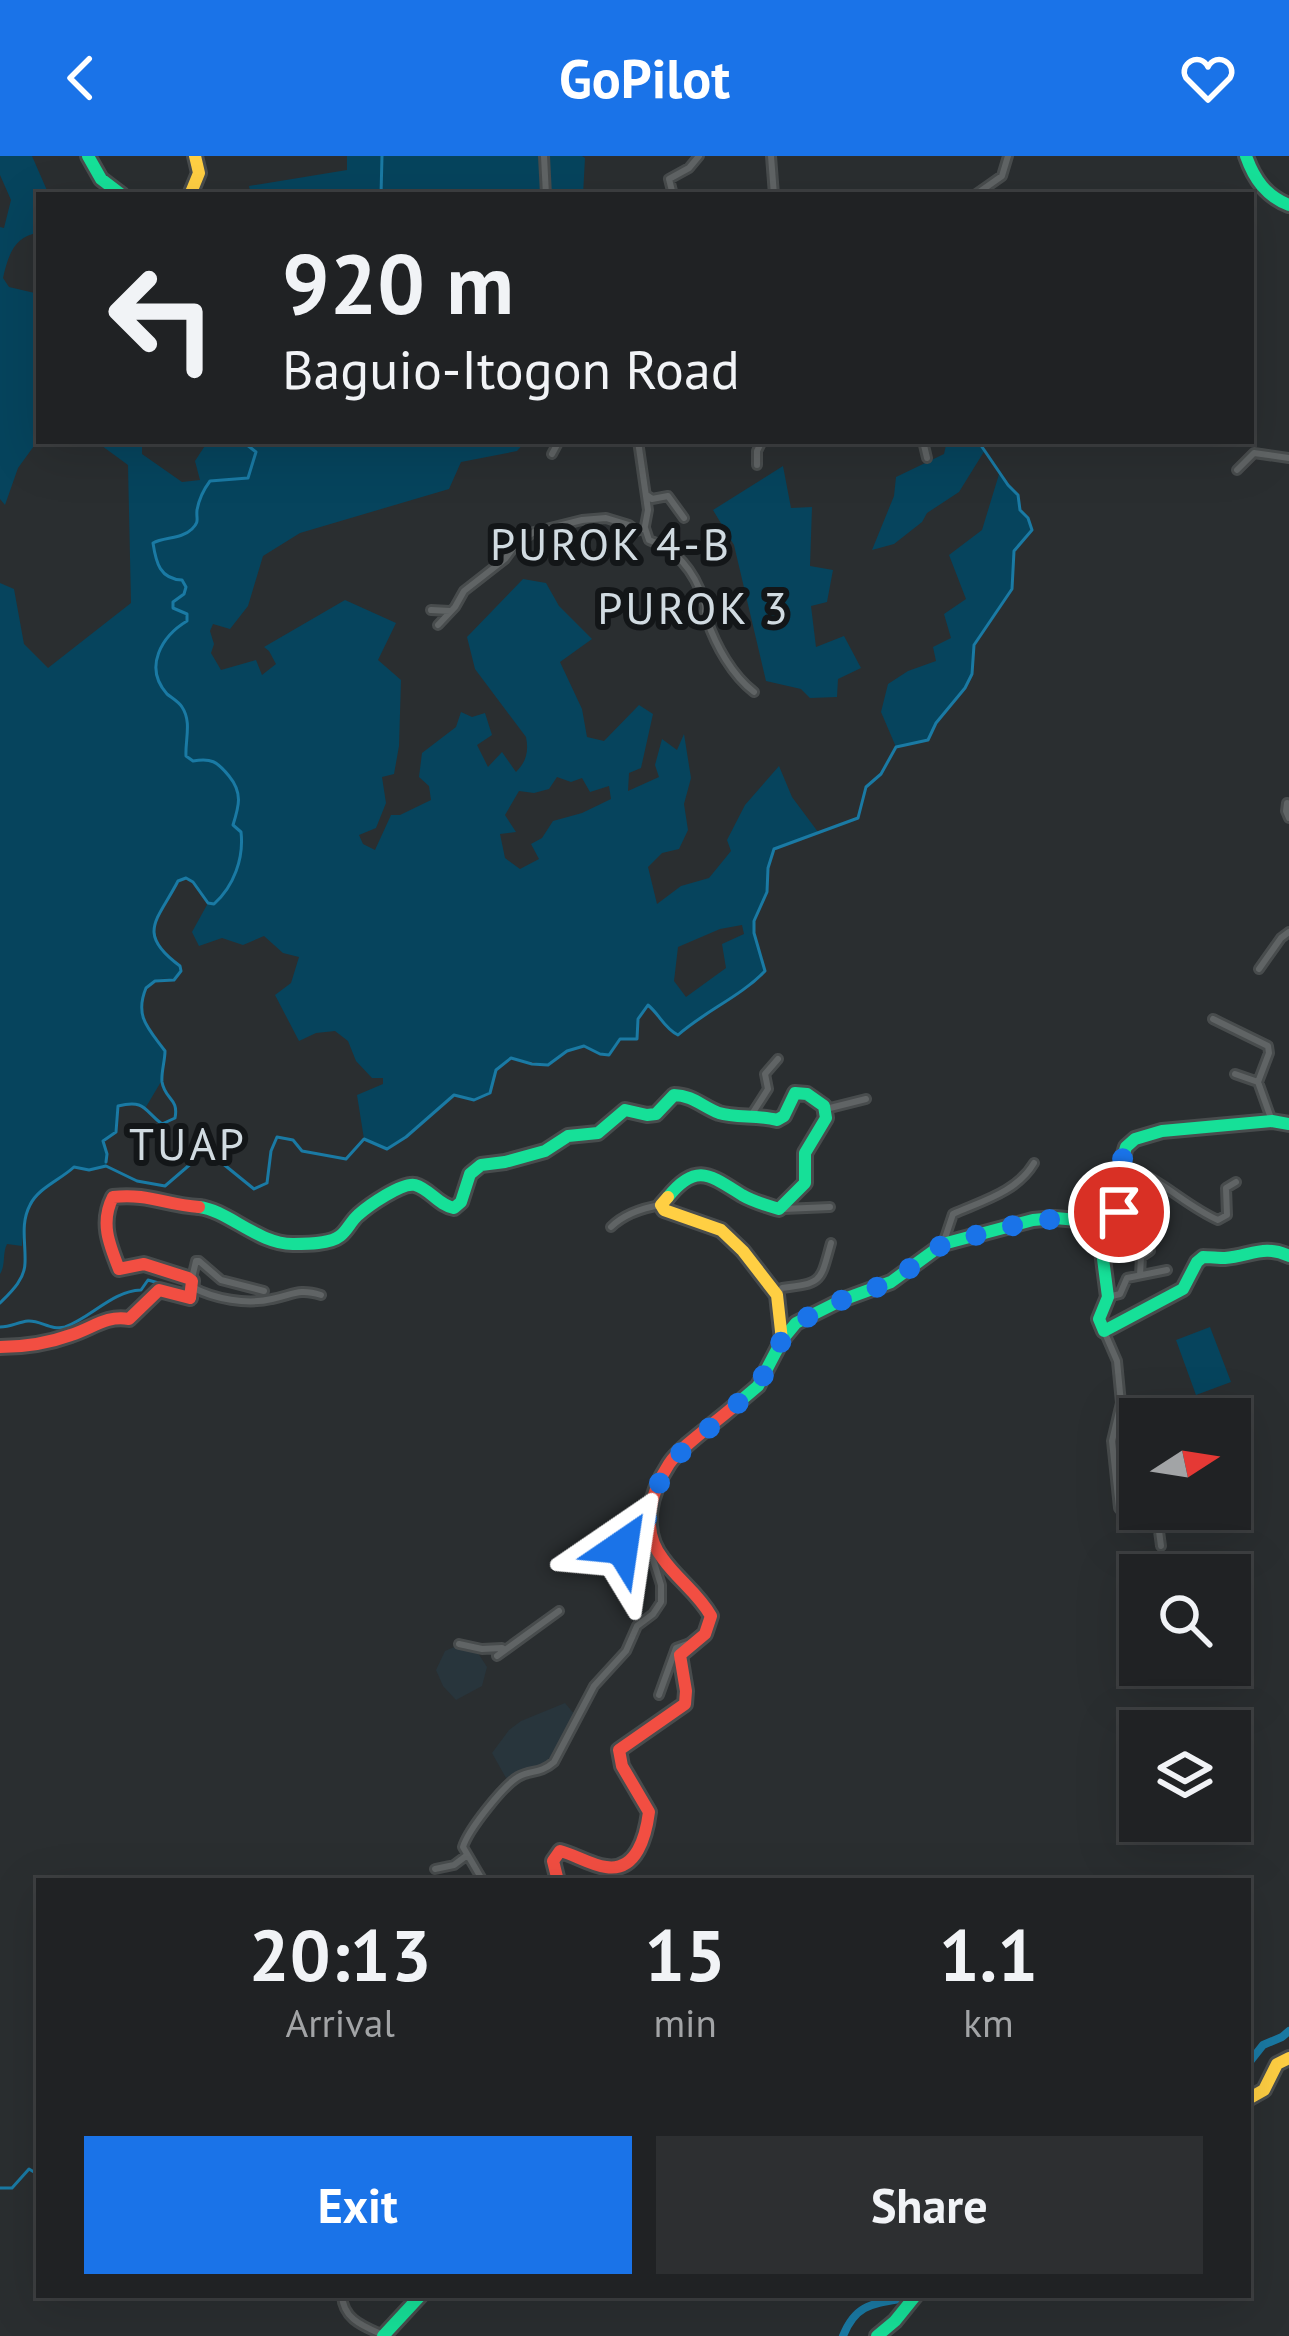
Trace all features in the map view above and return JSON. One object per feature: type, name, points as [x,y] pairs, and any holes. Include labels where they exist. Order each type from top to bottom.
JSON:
[{"type":"street","points":[[88,156],[102,180],[118,192]]},
{"type":"street","points":[[191,192],[199,173],[194,156]]},
{"type":"street","points":[[544,156],[546,192]]},
{"type":"street","points":[[672,192],[671,175],[689,168],[699,156]]},
{"type":"street","points":[[771,156],[774,192]]},
{"type":"street","points":[[979,192],[1006,171],[1008,156]]},
{"type":"street","points":[[1246,156],[1267,193],[1289,206]]},
{"type":"street","points":[[552,454],[557,444]]},
{"type":"street","points":[[638,444],[649,540],[667,546],[691,570],[721,650],[743,684],[754,692]]},
{"type":"street","points":[[757,465],[760,444]]},
{"type":"street","points":[[924,444],[927,458]]},
{"type":"street","points":[[1237,470],[1254,454],[1289,458]]},
{"type":"street","points":[[643,488],[652,499],[678,490]]},
{"type":"street","points":[[668,496],[684,518]]},
{"type":"street","points":[[438,625],[464,591],[534,532],[607,518],[637,531],[645,527]]},
{"type":"street","points":[[430,610],[450,610]]},
{"type":"street","points":[[1287,803],[1289,818]]},
{"type":"street","points":[[1259,969],[1289,932]]},
{"type":"street","points":[[1213,1019],[1266,1043],[1269,1053],[1258,1082],[1272,1121]]},
{"type":"street","points":[[752,1114],[768,1089],[765,1074],[778,1059]]},
{"type":"street","points":[[1235,1074],[1258,1082]]},
{"type":"street","points":[[321,1294],[299,1291],[260,1301],[214,1297],[191,1289],[154,1265],[118,1269],[105,1212],[113,1197],[139,1194],[177,1206],[208,1208],[281,1244],[325,1241],[340,1236],[359,1214],[403,1185],[416,1185],[447,1208],[454,1208],[461,1202],[470,1174],[482,1165],[545,1151],[568,1136],[598,1133],[625,1110],[656,1114],[674,1095],[684,1095],[722,1114],[777,1120],[797,1092],[815,1098],[826,1109],[826,1118],[805,1153],[805,1183],[779,1209]]},
{"type":"street","points":[[826,1109],[866,1099]]},
{"type":"street","points":[[622,1547],[645,1521],[670,1462],[758,1386],[788,1330],[806,1316],[891,1282],[943,1244],[1034,1220],[1098,1218],[1108,1208],[1126,1147],[1135,1139],[1162,1131],[1272,1121],[1289,1124]]},
{"type":"street","points":[[1126,1147],[1120,1207],[1102,1251],[1108,1297],[1100,1318],[1117,1361],[1121,1403],[1112,1441],[1119,1508],[1126,1515],[1154,1522],[1161,1546]]},
{"type":"street","points":[[943,1244],[953,1214],[1003,1192],[1024,1178],[1034,1163]]},
{"type":"street","points":[[1124,1167],[1152,1177],[1176,1197],[1218,1220],[1228,1215],[1226,1188],[1235,1183]]},
{"type":"street","points":[[610,1227],[637,1210],[661,1204],[682,1179],[702,1173],[747,1200],[779,1209],[830,1207]]},
{"type":"street","points":[[661,1204],[664,1210],[721,1230],[743,1251],[777,1294],[782,1340]]},
{"type":"street","points":[[777,1294],[782,1288],[815,1282],[832,1243]]},
{"type":"street","points":[[1104,1331],[1188,1285],[1199,1258],[1225,1258],[1262,1248],[1289,1256]]},
{"type":"street","points":[[1140,1275],[1142,1253],[1150,1251]]},
{"type":"street","points":[[191,1289],[199,1261],[221,1280],[264,1291]]},
{"type":"street","points":[[1108,1297],[1120,1294],[1126,1278],[1166,1270]]},
{"type":"street","points":[[0,1347],[72,1335],[109,1317],[129,1319],[159,1290],[191,1289]]},
{"type":"street","points":[[557,1878],[553,1861],[560,1851],[614,1868],[628,1863],[636,1853],[649,1812],[622,1766],[619,1750],[685,1704],[686,1684],[679,1660],[709,1628],[709,1610],[663,1562],[645,1521]]},
{"type":"street","points":[[481,1878],[466,1856],[464,1841],[475,1821],[513,1781],[554,1762],[594,1686],[626,1651],[637,1626],[657,1608],[661,1585],[645,1521]]},
{"type":"street","points":[[497,1656],[559,1611]]},
{"type":"street","points":[[659,1695],[676,1648],[696,1642]]},
{"type":"street","points":[[459,1644],[506,1648]]},
{"type":"street","points":[[435,1869],[448,1868],[466,1856]]},
{"type":"street","points":[[1251,2097],[1264,2090],[1274,2067],[1289,2058]]},
{"type":"street","points":[[343,2298],[347,2314],[383,2336],[418,2298]]},
{"type":"street","points":[[877,2336],[914,2298]]},
{"type":"shaded area","points":[[0,156],[32,156],[48,192],[36,192],[36,234],[18,243],[3,278],[9,287],[36,293],[36,443],[18,468],[5,505],[0,499],[0,227],[4,228],[11,200],[0,175]]},
{"type":"shaded area","points":[[347,156],[585,158],[583,192],[250,192],[249,186],[347,170]]},
{"type":"shaded area","points":[[99,444],[142,444],[142,454],[182,482],[200,480],[195,461],[206,444],[523,444],[517,451],[461,462],[449,489],[300,533],[263,556],[248,606],[230,629],[213,624],[210,631],[211,653],[221,670],[256,660],[262,675],[276,664],[264,647],[345,600],[396,623],[378,660],[401,680],[399,746],[394,774],[382,777],[386,803],[376,828],[359,835],[363,844],[375,850],[391,815],[431,800],[429,786],[419,777],[422,753],[456,727],[461,712],[472,717],[485,713],[492,735],[477,745],[488,767],[502,752],[516,772],[522,764],[526,737],[475,669],[467,637],[523,579],[546,583],[559,606],[592,639],[560,662],[582,709],[587,737],[604,741],[639,705],[653,714],[641,768],[629,773],[628,791],[659,777],[655,765],[662,739],[677,750],[684,734],[691,778],[684,804],[688,830],[679,849],[662,853],[648,867],[657,904],[681,886],[709,878],[731,851],[727,840],[745,805],[779,766],[792,797],[818,832],[774,850],[767,892],[754,921],[765,971],[745,989],[678,1035],[648,1005],[638,1019],[637,1039],[620,1039],[609,1055],[584,1046],[548,1065],[511,1058],[496,1070],[490,1093],[474,1100],[454,1095],[387,1149],[364,1139],[357,1095],[383,1084],[383,1078],[372,1078],[356,1061],[348,1041],[335,1031],[299,1041],[275,995],[291,983],[299,957],[283,953],[264,936],[243,945],[222,938],[199,946],[192,932],[208,903],[193,882],[178,881],[154,923],[161,948],[181,971],[148,986],[141,1006],[146,1027],[165,1051],[162,1080],[146,1107],[118,1106],[116,1132],[103,1141],[106,1166],[74,1168],[36,1198],[27,1214],[22,1246],[7,1244],[0,1274],[0,583],[14,589],[24,644],[48,668],[131,603],[128,465]],"holes":[[[557,777],[571,782],[582,778],[590,792],[609,786],[611,799],[553,821],[542,838],[531,844],[539,859],[520,869],[505,858],[500,834],[516,832],[505,815],[519,791],[549,789]],[[742,925],[744,934],[722,944],[726,968],[686,997],[674,981],[678,947],[720,929]]]},
{"type":"shaded area","points":[[946,444],[980,444],[985,450],[959,492],[894,544],[872,550],[894,496],[896,477],[944,454]]},
{"type":"shaded area","points":[[783,466],[791,508],[812,507],[810,566],[833,570],[827,602],[811,606],[816,647],[844,636],[861,668],[838,679],[837,697],[810,698],[801,689],[766,681],[734,545],[713,510]]},
{"type":"shaded area","points":[[1000,471],[1018,495],[1020,510],[1032,530],[1014,551],[1012,589],[974,644],[972,674],[965,688],[928,740],[896,747],[881,712],[888,684],[936,661],[933,647],[951,638],[944,614],[966,599],[949,555],[982,530]]},
{"type":"shaded area","points":[[1210,1327],[1231,1382],[1196,1395],[1176,1340]]},
{"type":"shaded area","points":[[459,1645],[478,1653],[487,1667],[482,1686],[456,1700],[436,1670],[445,1651]]},
{"type":"shaded area","points":[[565,1703],[575,1715],[545,1765],[506,1778],[492,1753],[509,1730]]},
{"type":"waterway","points":[[381,192],[382,156]]},
{"type":"waterway","points":[[106,1162],[103,1141],[116,1132],[118,1106],[139,1105],[162,1124],[175,1118],[175,1106],[162,1082],[165,1051],[145,1022],[142,1007],[146,988],[155,981],[174,980],[181,971],[154,935],[158,916],[178,881],[186,878],[214,904],[227,889],[239,861],[241,832],[233,825],[236,788],[217,764],[186,756],[185,713],[156,673],[163,644],[187,621],[187,614],[173,608],[186,587],[160,569],[153,543],[192,529],[210,481],[248,478],[256,452],[246,444]]},
{"type":"waterway","points":[[0,1303],[24,1269],[24,1226],[30,1205],[74,1167],[106,1166],[137,1181],[165,1186],[208,1149],[217,1152],[222,1163],[254,1189],[267,1183],[277,1137],[293,1140],[302,1151],[346,1159],[364,1139],[387,1149],[454,1095],[474,1100],[490,1093],[496,1070],[511,1058],[548,1065],[584,1046],[609,1055],[620,1039],[637,1039],[638,1019],[648,1005],[678,1035],[755,980],[765,971],[754,921],[767,892],[774,849],[858,818],[866,787],[881,774],[896,747],[928,740],[965,688],[972,674],[974,645],[1012,589],[1014,551],[1032,530],[1020,510],[1018,495],[980,444]]},
{"type":"waterway","points":[[0,1327],[28,1321],[65,1327],[121,1295],[141,1290],[148,1280],[229,1303]]},
{"type":"waterway","points":[[1251,2060],[1263,2045],[1289,2031]]},
{"type":"waterway","points":[[0,2188],[12,2188],[29,2169],[36,2173]]},
{"type":"waterway","points":[[843,2336],[865,2308],[901,2298]]},
{"type":"traffic: fast","points":[[88,156],[101,179],[118,192]]},
{"type":"traffic: fast","points":[[1246,156],[1262,186],[1289,205]]},
{"type":"traffic: fast","points":[[199,1207],[281,1243],[324,1242],[340,1236],[363,1211],[402,1187],[420,1187],[454,1208],[461,1202],[470,1174],[481,1165],[545,1151],[568,1136],[598,1133],[625,1110],[656,1114],[674,1095],[725,1115],[777,1120],[784,1116],[795,1093],[807,1094],[824,1106],[826,1118],[805,1153],[805,1183],[779,1209],[704,1175],[687,1179],[668,1197]]},
{"type":"traffic: fast","points":[[732,1408],[758,1386],[796,1323],[891,1282],[943,1244],[1033,1220],[1098,1218],[1108,1208],[1126,1147],[1135,1139],[1162,1131],[1272,1121],[1289,1124]]},
{"type":"traffic: fast","points":[[1123,1177],[1121,1207],[1102,1251],[1108,1297],[1099,1319],[1104,1331],[1183,1289],[1203,1257],[1265,1251],[1289,1256]]},
{"type":"traffic: fast","points":[[383,2336],[418,2298]]},
{"type":"traffic: fast","points":[[877,2336],[914,2298]]},
{"type":"traffic: slow","points":[[191,192],[199,173],[195,156]]},
{"type":"traffic: slow","points":[[668,1197],[661,1205],[664,1210],[721,1230],[743,1251],[777,1295],[782,1340]]},
{"type":"traffic: slow","points":[[1251,2097],[1264,2090],[1277,2064],[1289,2058]]},
{"type":"traffic: jam","points":[[0,1347],[45,1342],[106,1320],[129,1319],[159,1290],[190,1298],[192,1281],[188,1278],[144,1264],[119,1269],[109,1242],[107,1215],[113,1197],[199,1207]]},
{"type":"traffic: jam","points":[[557,1878],[553,1861],[560,1851],[600,1866],[617,1867],[632,1858],[642,1841],[649,1812],[622,1766],[619,1750],[685,1704],[680,1655],[705,1634],[711,1616],[656,1548],[650,1512],[662,1475],[674,1457],[732,1408]]},
{"type":"district","name":"PUROK 4-B","points":[[611,543]]},
{"type":"district","name":"PUROK 3","points":[[694,607]]},
{"type":"district","name":"TUAP","points":[[188,1143]]},
{"type":"route","points":[[622,1547],[647,1518],[666,1467],[758,1386],[788,1330],[806,1316],[891,1282],[943,1244],[1034,1220],[1098,1218],[1113,1196],[1126,1147],[1119,1212]]}]
